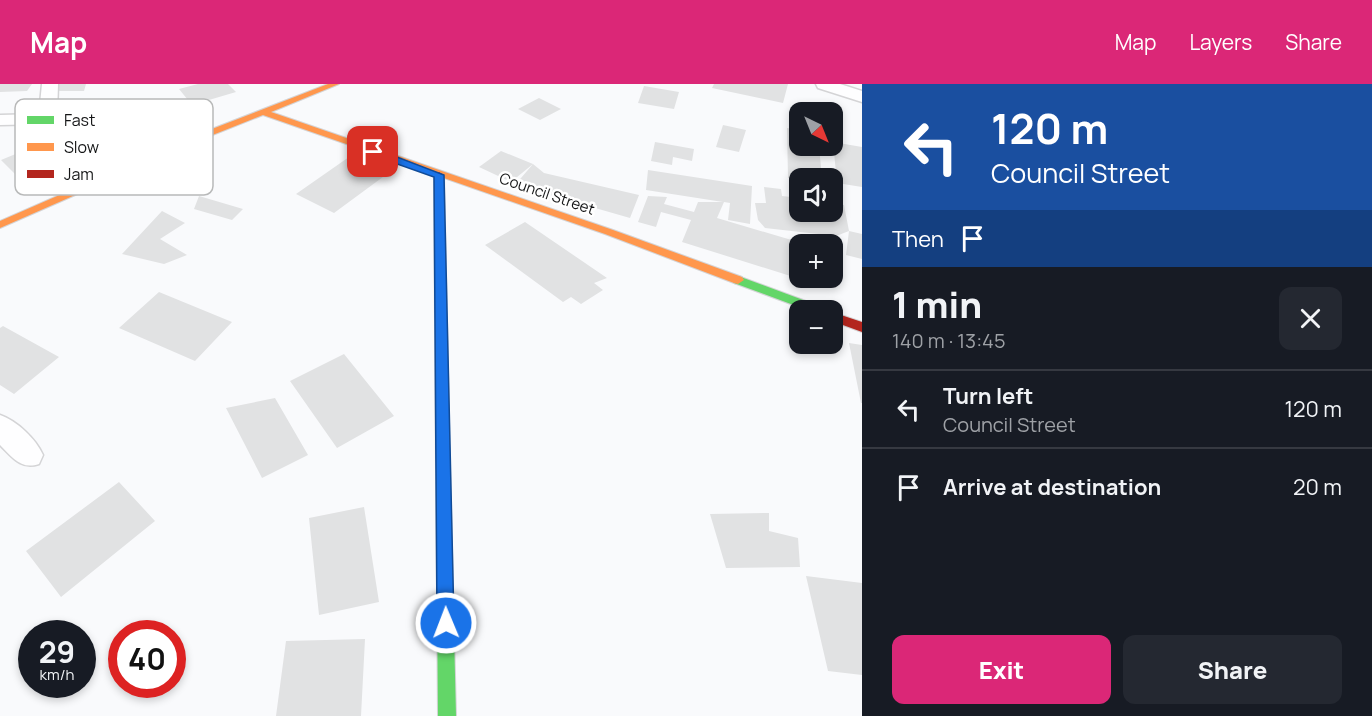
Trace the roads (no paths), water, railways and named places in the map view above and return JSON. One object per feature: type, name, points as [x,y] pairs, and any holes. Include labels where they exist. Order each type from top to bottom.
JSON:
[{"type":"main road","points":[[213,132],[335,84]]},
{"type":"main road","name":"Council Street","points":[[263,112],[439,175],[609,232],[791,300]]},
{"type":"main road","points":[[439,175],[447,716]]},
{"type":"main road","points":[[0,225],[68,195]]},
{"type":"main road","points":[[843,320],[862,327]]},
{"type":"street","points":[[49,99],[50,84]]},
{"type":"street","points":[[824,84],[862,97]]},
{"type":"street","points":[[0,120],[15,120]]},
{"type":"street","points":[[0,427],[29,454]]}]
